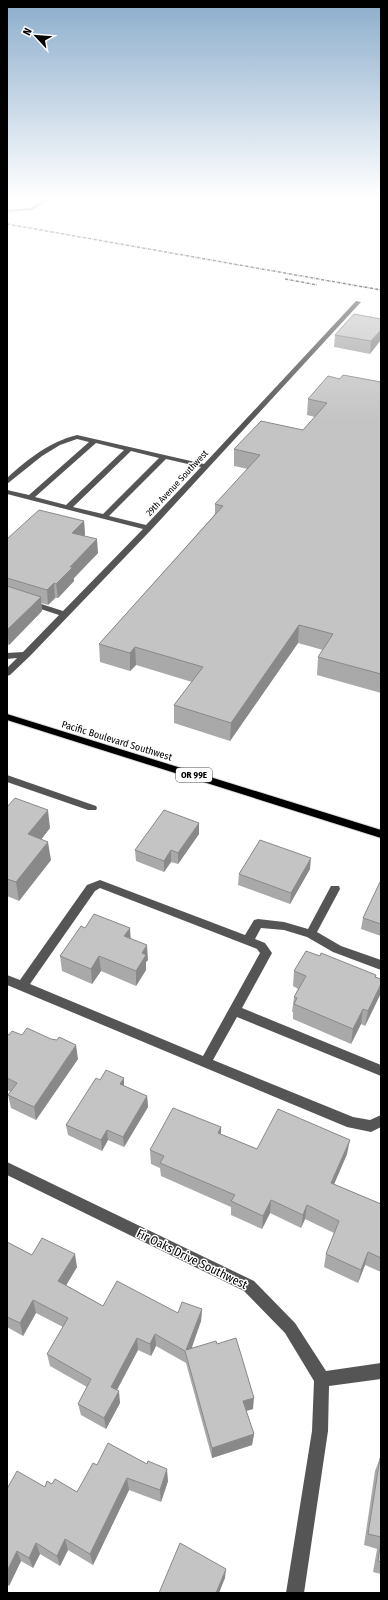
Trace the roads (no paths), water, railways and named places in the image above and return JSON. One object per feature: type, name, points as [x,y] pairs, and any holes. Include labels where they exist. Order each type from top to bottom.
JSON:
[{"type":"main road","name":"Pacific Boulevard Southwest","points":[[7,717],[381,834]]},
{"type":"street","name":"29th Avenue Southwest","points":[[7,673],[148,528],[358,302]]},
{"type":"street","points":[[7,482],[28,463],[65,439],[77,437],[205,466]]},
{"type":"street","points":[[30,498],[94,441]]},
{"type":"street","points":[[67,508],[129,449]]},
{"type":"street","points":[[104,517],[164,457]]},
{"type":"street","points":[[7,492],[148,528]]},
{"type":"street","points":[[7,595],[64,614]]},
{"type":"street","points":[[7,656],[26,654]]},
{"type":"street","points":[[7,778],[92,808]]},
{"type":"street","points":[[22,986],[91,888],[100,884],[261,946],[266,954],[236,1011],[206,1062]]},
{"type":"street","points":[[311,934],[335,889]]},
{"type":"street","points":[[248,941],[258,923],[284,926],[311,934],[337,949],[381,965]]},
{"type":"street","points":[[7,980],[352,1123],[371,1126],[381,1121]]},
{"type":"street","points":[[236,1011],[381,1071]]},
{"type":"street","name":"Fir Oaks Drive Southwest","points":[[7,1168],[249,1286],[290,1328],[322,1379]]},
{"type":"street","points":[[295,1593],[320,1431],[322,1379],[381,1371]]},
{"type":"railway","points":[[277,272],[381,290]]},
{"type":"railway","points":[[285,279],[317,285]]}]
